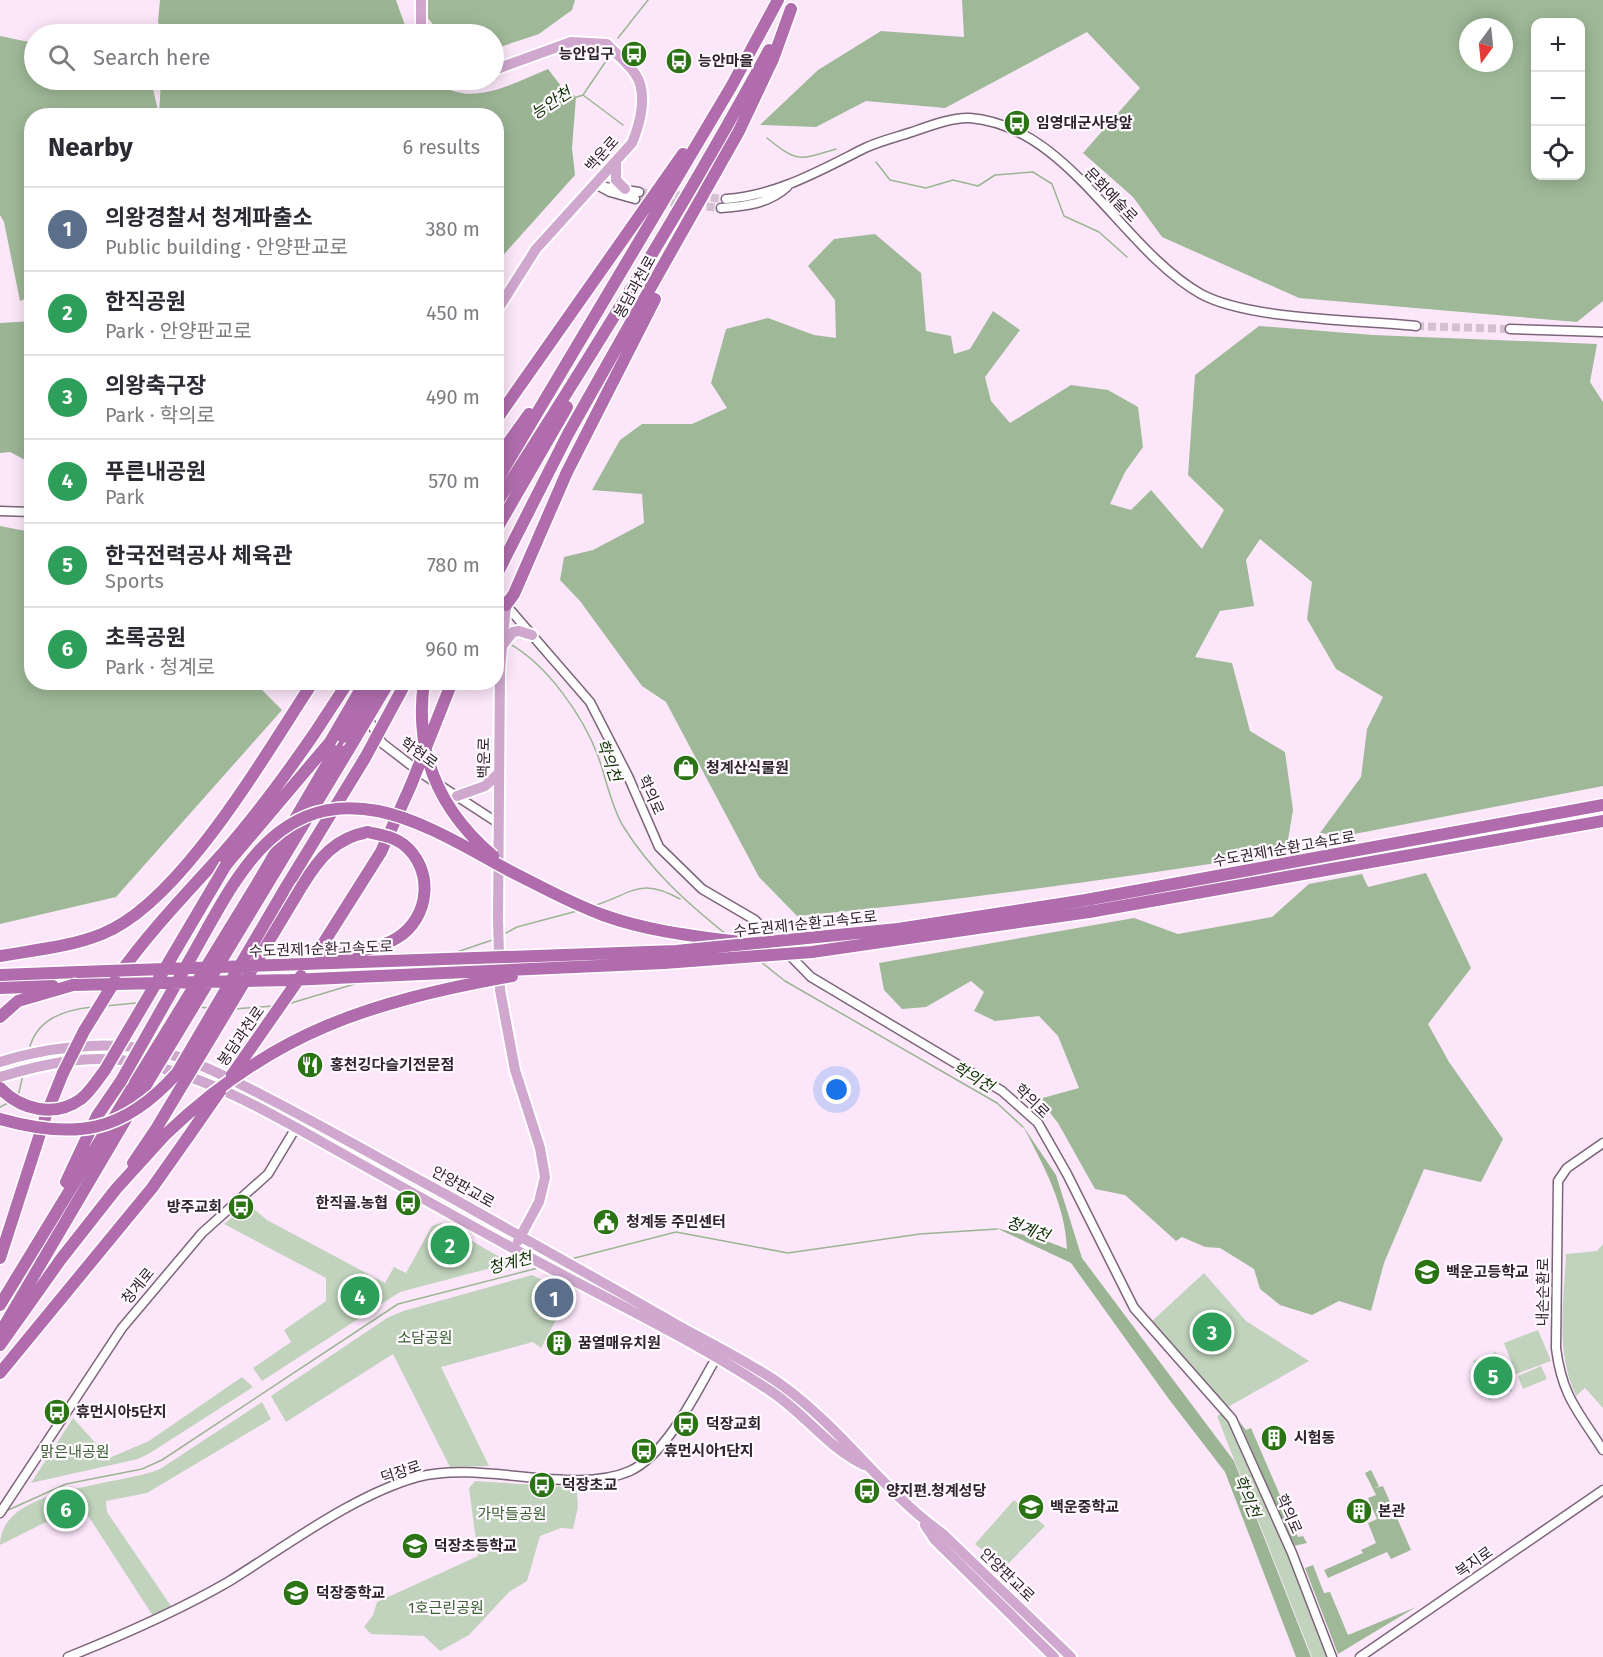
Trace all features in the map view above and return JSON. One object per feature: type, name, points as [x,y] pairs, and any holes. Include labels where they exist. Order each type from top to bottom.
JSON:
[{"type":"highway","name":"봉담과천로","points":[[504,469],[731,87],[778,0]]},
{"type":"highway","name":"봉담과천로","points":[[504,559],[568,434],[739,131],[773,58],[793,4]]},
{"type":"highway","name":"봉담과천로","points":[[504,492],[619,312],[722,136],[793,4]]},
{"type":"highway","points":[[504,409],[731,87]]},
{"type":"highway","points":[[506,605],[514,594],[567,472],[691,232],[739,131]]},
{"type":"highway","points":[[504,517],[619,312]]},
{"type":"highway","name":"봉담과천로","points":[[504,449],[591,325]]},
{"type":"highway","points":[[0,956],[62,946],[102,934],[147,907],[201,847],[308,690]]},
{"type":"highway","points":[[0,1258],[63,1073],[89,1022],[138,948],[223,854],[269,796],[343,690]]},
{"type":"highway","points":[[0,1088],[16,1102],[31,1108],[48,1110],[81,1099],[105,1070],[226,865],[330,742],[361,690]]},
{"type":"highway","points":[[0,1305],[39,1239],[140,1084],[259,890],[346,743],[372,690]]},
{"type":"highway","points":[[346,743],[383,690]]},
{"type":"highway","points":[[0,1119],[47,1130],[88,1129],[135,1113],[160,1093],[177,1073],[365,758],[402,690]]},
{"type":"highway","points":[[424,690],[422,731],[428,764],[435,785],[464,829],[510,870]]},
{"type":"highway","name":"봉담과천로","points":[[0,1373],[152,1188],[321,947],[381,852],[411,785],[449,690]]},
{"type":"highway","name":"수도권제1순환고속도로","points":[[0,975],[676,951],[898,929],[1087,906],[1603,805]]},
{"type":"highway","points":[[39,1239],[97,1116],[121,1081],[238,874],[264,843],[302,818],[327,810],[352,809],[396,815],[574,904],[636,925],[674,933],[756,944]]},
{"type":"highway","name":"수도권제1순환고속도로","points":[[0,988],[291,980],[664,963],[812,952],[1603,821]]},
{"type":"highway","points":[[0,1345],[61,1259],[160,1132],[302,886],[323,854],[337,843],[368,832],[390,836],[403,844],[415,858],[422,872],[423,903],[416,920],[395,940],[290,965]]},
{"type":"highway","points":[[160,1132],[234,1076],[315,1030],[396,1000],[560,968]]},
{"type":"highway","points":[[0,1017],[18,1001],[74,985]]},
{"type":"highway","points":[[0,1333],[140,1084]]},
{"type":"main road","points":[[421,0],[421,24]]},
{"type":"main road","name":"백운로","points":[[504,66],[571,42],[608,44],[637,75],[641,89],[639,124],[632,143],[600,186],[536,249],[504,299]]},
{"type":"main road","points":[[616,163],[616,180],[625,189]]},
{"type":"main road","name":"백운로","points":[[504,640],[506,605]]},
{"type":"main road","points":[[506,633],[519,631],[532,635]]},
{"type":"main road","name":"백운로","points":[[500,690],[498,945],[500,990],[515,1070],[540,1148],[544,1177],[539,1202],[521,1236]]},
{"type":"main road","points":[[457,796],[485,786],[499,773]]},
{"type":"main road","name":"안양판교로","points":[[5,1061],[37,1053],[104,1047],[146,1049],[225,1076],[303,1116],[585,1272],[718,1354]]},
{"type":"main road","name":"안양판교로","points":[[4,1075],[35,1066],[96,1059],[138,1062],[211,1083],[297,1127],[566,1277],[718,1354],[795,1396],[848,1443],[866,1467],[920,1518],[943,1534],[1071,1657]]},
{"type":"main road","points":[[514,1249],[521,1236]]},
{"type":"main road","name":"안양판교로","points":[[920,1518],[935,1540],[1054,1657]]},
{"type":"street","name":"문화예술로","points":[[726,199],[747,198],[792,183],[867,147],[927,127],[968,118],[1015,131],[1053,154],[1163,265],[1202,294],[1223,303],[1264,312],[1416,326]]},
{"type":"street","name":"문화예술로","points":[[721,208],[748,206],[775,197],[792,183]]},
{"type":"street","points":[[600,186],[625,189],[637,196],[610,192],[600,186]]},
{"type":"street","points":[[1510,329],[1603,332]]},
{"type":"street","points":[[0,511],[24,512]]},
{"type":"street","name":"학의로","points":[[506,605],[590,702],[628,776],[659,847],[702,889],[755,920],[811,977],[1002,1091],[1038,1123],[1067,1174],[1134,1308],[1232,1419],[1292,1553],[1332,1657]]},
{"type":"street","name":"학현로","points":[[352,690],[382,743],[498,823]]},
{"type":"street","name":"청계로","points":[[0,1513],[122,1328],[202,1233],[268,1174],[303,1116]]},
{"type":"street","name":"내손순환로","points":[[1603,1143],[1567,1168],[1558,1181],[1556,1348],[1559,1371],[1570,1401],[1603,1450]]},
{"type":"street","name":"덕장로","points":[[68,1657],[157,1621],[359,1501],[418,1477],[477,1472],[590,1479],[630,1470],[656,1451],[690,1402],[718,1354]]},
{"type":"street","name":"복지로","points":[[1360,1657],[1603,1490]]},
{"type":"green space","points":[[248,1204],[267,1220],[385,1283],[394,1267],[406,1273],[432,1226],[441,1223],[510,1263],[400,1292],[262,1381],[253,1368],[291,1342],[284,1330],[326,1301],[326,1278],[224,1224]]},
{"type":"green space","points":[[1603,1244],[1603,1408],[1585,1388],[1576,1396],[1565,1362],[1562,1326],[1566,1254],[1597,1251]]},
{"type":"green space","points":[[1204,1273],[1246,1321],[1309,1361],[1228,1407],[1152,1321]]},
{"type":"green space","name":"소담공원","points":[[532,1275],[554,1286],[547,1288],[537,1308],[557,1318],[541,1348],[533,1342],[441,1367],[489,1466],[450,1467],[393,1354],[286,1422],[271,1396],[387,1318],[403,1311]]},
{"type":"green space","points":[[1538,1330],[1551,1361],[1516,1374],[1504,1343]]},
{"type":"green space","points":[[1496,1352],[1512,1391],[1489,1400],[1473,1361]]},
{"type":"green space","points":[[1541,1366],[1547,1379],[1523,1389],[1518,1376]]},
{"type":"green space","name":"맑은내공원","points":[[242,1377],[253,1387],[150,1453],[138,1459],[31,1483],[73,1418],[109,1458],[149,1441]]},
{"type":"green space","points":[[262,1402],[271,1419],[147,1493],[106,1501],[107,1512],[171,1606],[153,1616],[87,1514],[66,1512],[0,1545],[5,1525],[20,1511],[40,1500],[65,1491],[160,1469]]},
{"type":"green space","points":[[1224,1412],[1289,1554],[1328,1657],[1312,1657],[1217,1416]]},
{"type":"green space","name":"1호근린공원","points":[[475,1481],[568,1487],[577,1492],[578,1507],[573,1529],[561,1528],[540,1536],[527,1581],[509,1592],[469,1635],[440,1651],[424,1636],[371,1634],[364,1627],[373,1615],[377,1602],[478,1556],[469,1488]]},
{"type":"green space","points":[[1014,1500],[1045,1526],[1004,1568],[975,1544]]},
{"type":"shaded area","points":[[426,0],[575,0],[572,10],[539,34],[504,46],[504,24],[433,24],[426,16]]},
{"type":"shaded area","points":[[962,0],[1603,0],[1603,301],[1577,322],[1299,298],[1162,237],[1133,197],[1083,153],[1140,88],[1087,32],[945,108],[866,101],[816,127],[760,125],[818,70],[881,31],[964,37]]},
{"type":"shaded area","points":[[0,36],[24,41],[24,90],[153,90],[157,108],[24,108],[24,300],[20,301],[4,222],[0,215]]},
{"type":"shaded area","points":[[875,234],[921,273],[926,331],[951,336],[954,354],[970,349],[993,311],[1020,330],[985,377],[991,401],[1010,423],[1071,385],[1108,390],[1138,407],[1143,447],[1125,472],[1110,504],[1131,510],[1151,490],[1202,549],[1224,510],[1188,475],[1195,375],[1259,326],[1373,335],[1597,344],[1590,382],[1603,402],[1603,786],[1344,836],[1320,833],[1361,777],[1367,729],[1383,697],[1336,669],[1307,619],[1312,582],[1260,539],[1246,560],[1254,606],[1220,611],[1195,657],[1232,663],[1250,731],[1285,752],[1293,810],[1286,852],[1042,888],[797,916],[759,877],[666,702],[642,686],[580,601],[560,580],[564,557],[593,550],[644,523],[642,494],[592,490],[620,440],[642,424],[692,424],[727,408],[711,383],[726,329],[768,318],[814,335],[836,338],[835,300],[808,266],[834,239]]},
{"type":"shaded area","points":[[0,526],[24,531],[24,690],[262,690],[282,710],[116,897],[0,924]]},
{"type":"shaded area","points":[[1426,873],[1471,968],[1428,1024],[1449,1062],[1503,1139],[1481,1182],[1424,1169],[1384,1263],[1371,1311],[1339,1301],[1312,1315],[1280,1305],[1260,1289],[1254,1269],[1220,1248],[1205,1247],[1182,1237],[1176,1241],[1125,1195],[1095,1189],[1058,1123],[1039,1099],[1079,1088],[1058,1036],[1039,1016],[995,1021],[974,1011],[984,992],[971,981],[926,1007],[902,1009],[884,990],[879,963],[1134,918],[1178,934],[1272,917],[1309,884],[1362,874],[1368,887]]},
{"type":"shaded area","points":[[1239,1421],[1246,1430],[1251,1428],[1298,1537],[1303,1536],[1307,1543],[1294,1546]]},
{"type":"shaded area","points":[[1371,1470],[1379,1486],[1375,1488],[1383,1486],[1411,1550],[1391,1559],[1387,1552],[1328,1578],[1324,1570],[1363,1553],[1361,1550],[1376,1543],[1368,1523],[1377,1519],[1368,1498],[1376,1495],[1365,1473]]},
{"type":"shaded area","points":[[1313,1565],[1324,1593],[1330,1592],[1348,1635],[1416,1607],[1338,1654],[1305,1568]]},
{"type":"water","points":[[160,0],[396,0],[404,24],[159,24]]},
{"type":"water","points":[[548,69],[561,86],[576,97],[572,148],[575,175],[504,254],[504,108],[159,108],[160,90],[450,90],[476,94],[504,90],[505,87]]},
{"type":"water","points":[[24,322],[24,459],[10,452],[0,453],[0,323]]},
{"type":"water","name":"학의천","points":[[1023,1126],[1056,1175],[1082,1258],[1234,1461],[1311,1657],[1296,1657],[1225,1472],[1168,1398],[1071,1263],[996,1228],[1041,1239],[1067,1249],[1062,1216],[1052,1185]]},
{"type":"waterway","name":"능안천","points":[[618,38],[648,0]]},
{"type":"waterway","name":"능안천","points":[[574,98],[583,95],[606,61]]},
{"type":"waterway","points":[[583,95],[623,125]]},
{"type":"waterway","points":[[767,138],[786,152],[799,157],[836,149]]},
{"type":"waterway","points":[[876,162],[890,180],[926,188],[953,180],[978,186],[995,175],[1033,172],[1052,184],[1064,216],[1099,232],[1127,257]]},
{"type":"waterway","name":"학의천","points":[[508,643],[522,652],[550,677],[573,708],[598,756],[619,818],[645,857],[670,885],[727,935]]},
{"type":"waterway","points":[[593,906],[627,892],[645,888],[666,892],[680,899]]},
{"type":"waterway","points":[[504,934],[517,927],[577,911]]},
{"type":"waterway","points":[[454,953],[495,939]]},
{"type":"waterway","name":"학의천","points":[[761,962],[785,981],[997,1103],[1023,1127]]},
{"type":"waterway","points":[[402,969],[412,966]]},
{"type":"waterway","points":[[288,1004],[358,983]]},
{"type":"waterway","points":[[105,1006],[136,1003]]},
{"type":"waterway","points":[[234,1009],[274,1006]]},
{"type":"waterway","points":[[29,1050],[38,1031],[53,1018],[71,1011],[92,1007]]},
{"type":"waterway","points":[[198,1007],[208,1008]]},
{"type":"waterway","points":[[18,1096],[23,1075]]},
{"type":"waterway","points":[[0,1107],[10,1102]]},
{"type":"waterway","name":"청계천","points":[[571,1259],[676,1232],[788,1253],[920,1234],[997,1229]]},
{"type":"waterway","name":"청계천","points":[[6,1511],[66,1484],[142,1469],[162,1460],[398,1304],[538,1268]]},
{"type":"tunnel","points":[[639,192],[726,199]]},
{"type":"tunnel","points":[[635,199],[721,208]]},
{"type":"tunnel","points":[[1416,326],[1510,329]]},
{"type":"place","name":"능안입구","points":[[634,54]]},
{"type":"place","name":"능안마을","points":[[679,61]]},
{"type":"place","name":"임영대군사당앞","points":[[1017,123]]},
{"type":"place","name":"청계산식물원","points":[[686,768]]},
{"type":"place","name":"홍천깅다슬기전문점","points":[[310,1065]]},
{"type":"place","name":"한직골.농협","points":[[408,1203]]},
{"type":"place","name":"방주교회","points":[[241,1207]]},
{"type":"place","name":"청계동 주민센터","points":[[606,1222]]},
{"type":"place","name":"한직공원","points":[[450,1245]]},
{"type":"place","name":"백운고등학교","points":[[1427,1272]]},
{"type":"place","name":"푸른내공원","points":[[360,1296]]},
{"type":"place","name":"의왕경찰서 청계파출소","points":[[554,1298]]},
{"type":"place","name":"의왕축구장","points":[[1212,1332]]},
{"type":"place","name":"꿈열매유치원","points":[[559,1343]]},
{"type":"place","name":"한국전력공사 체육관","points":[[1493,1376]]},
{"type":"place","name":"휴먼시아5단지","points":[[57,1412]]},
{"type":"place","name":"덕장교회","points":[[686,1424]]},
{"type":"place","name":"시험동","points":[[1274,1438]]},
{"type":"place","name":"휴먼시아1단지","points":[[644,1451]]},
{"type":"place","name":"덕장초교","points":[[542,1485]]},
{"type":"place","name":"양지편.청계성당","points":[[867,1491]]},
{"type":"place","name":"백운중학교","points":[[1031,1507]]},
{"type":"place","name":"초록공원","points":[[66,1509]]},
{"type":"place","name":"본관","points":[[1359,1511]]},
{"type":"place","name":"덕장초등학교","points":[[415,1546]]},
{"type":"place","name":"덕장중학교","points":[[296,1593]]},
{"type":"park label","name":"가막들공원","points":[[512,1514]]}]
